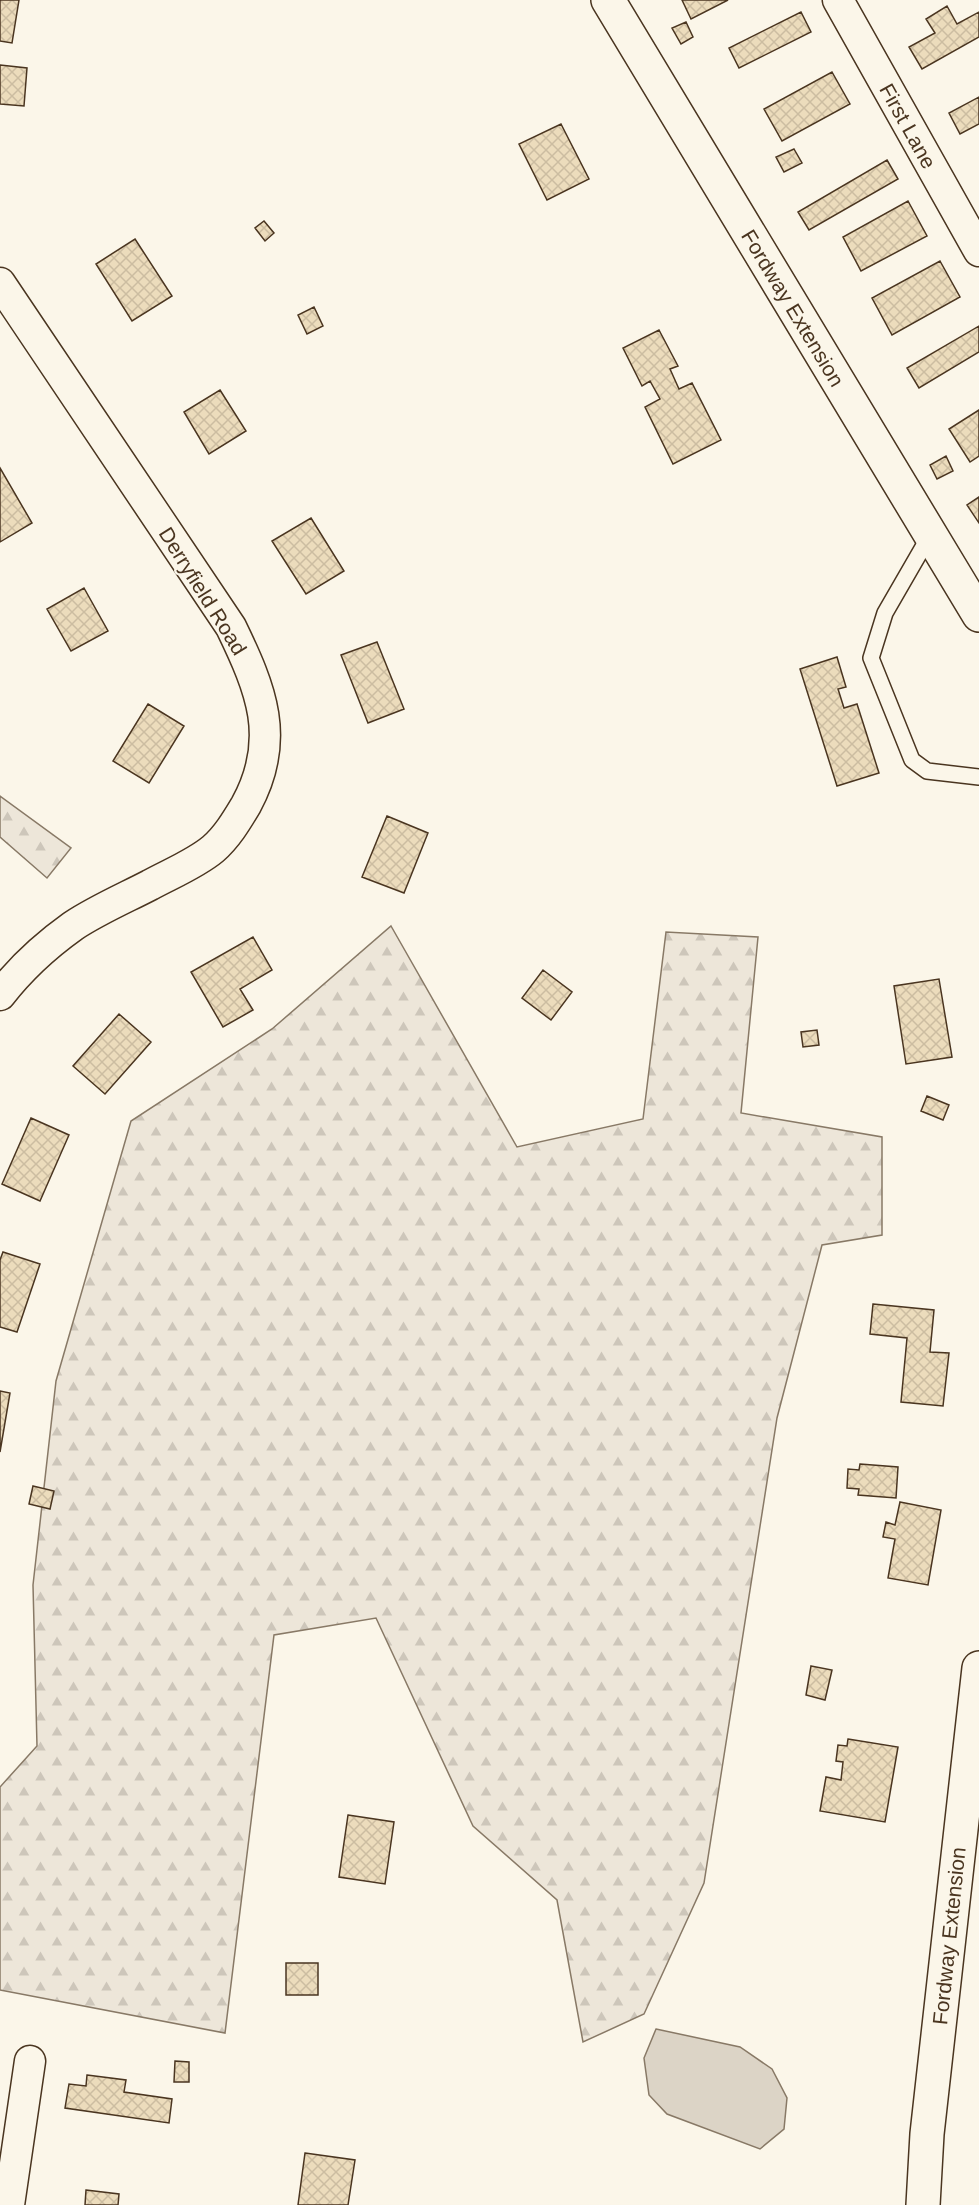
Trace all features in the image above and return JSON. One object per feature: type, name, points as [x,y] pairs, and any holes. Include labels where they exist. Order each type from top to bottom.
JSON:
[{"type":"street","name":"Fordway Extension","points":[[608,0],[979,615]]},
{"type":"street","name":"First Lane","points":[[838,0],[979,251]]},
{"type":"street","name":"Derryfield Road","points":[[0,283],[231,627],[253,672],[264,713],[265,751],[255,788],[236,823],[213,849],[75,925],[44,948],[17,974],[0,995]]},
{"type":"street","name":"Fordway Extension","points":[[923,2205],[927,2134],[979,1668]]},
{"type":"street","points":[[9,2205],[30,2061]]},
{"type":"lane","points":[[930,535],[885,613],[871,658],[912,759],[927,771],[979,777]]},
{"type":"green space","points":[[0,796],[71,848],[47,878],[0,837]]},
{"type":"green space","points":[[391,926],[517,1147],[643,1119],[666,932],[758,937],[741,1113],[882,1137],[882,1235],[822,1245],[777,1418],[704,1883],[644,2014],[583,2042],[557,1900],[473,1826],[376,1618],[274,1635],[225,2033],[0,1990],[0,1787],[37,1746],[33,1585],[56,1381],[131,1121],[272,1029]]},
{"type":"shaded area","points":[[656,2029],[740,2047],[772,2069],[787,2098],[784,2129],[760,2149],[667,2114],[649,2095],[644,2058]]},
{"type":"building","points":[[0,0],[19,0],[12,43],[0,41]]},
{"type":"building","points":[[682,0],[728,0],[691,19]]},
{"type":"building","points":[[947,6],[957,24],[979,12],[979,37],[922,69],[909,47],[935,33],[926,19]]},
{"type":"building","points":[[801,12],[811,32],[739,68],[729,48]]},
{"type":"building","points":[[686,22],[693,37],[681,44],[672,28]]},
{"type":"building","points":[[0,65],[27,68],[24,106],[0,104]]},
{"type":"building","points":[[832,72],[850,104],[782,141],[764,109]]},
{"type":"building","points":[[979,97],[979,124],[960,134],[949,113]]},
{"type":"building","points":[[561,124],[589,179],[547,200],[519,144]]},
{"type":"building","points":[[794,149],[802,163],[784,172],[776,157]]},
{"type":"building","points":[[887,160],[898,179],[809,230],[798,212]]},
{"type":"building","points":[[908,201],[927,236],[861,271],[843,237]]},
{"type":"building","points":[[264,221],[274,233],[265,241],[255,228]]},
{"type":"building","points":[[135,239],[172,296],[132,321],[96,264]]},
{"type":"building","points":[[940,261],[960,297],[892,335],[872,298]]},
{"type":"building","points":[[314,307],[323,326],[307,334],[298,315]]},
{"type":"building","points":[[979,326],[979,352],[919,388],[907,368]]},
{"type":"building","points":[[659,330],[678,366],[670,369],[679,389],[692,383],[721,440],[673,464],[645,407],[660,399],[650,381],[642,386],[623,348]]},
{"type":"building","points":[[220,390],[246,431],[209,454],[184,412]]},
{"type":"building","points":[[979,410],[979,456],[970,462],[949,429]]},
{"type":"building","points":[[946,456],[953,471],[937,479],[930,465]]},
{"type":"building","points":[[0,468],[32,523],[0,542]]},
{"type":"building","points":[[979,497],[979,523],[967,505]]},
{"type":"building","points":[[311,518],[344,571],[306,594],[272,541]]},
{"type":"building","points":[[84,588],[108,631],[71,651],[47,609]]},
{"type":"building","points":[[377,642],[404,709],[368,723],[341,655]]},
{"type":"building","points":[[837,657],[846,687],[838,689],[844,708],[857,704],[879,773],[837,786],[800,669]]},
{"type":"building","points":[[148,704],[184,726],[149,783],[113,761]]},
{"type":"building","points":[[387,816],[428,833],[404,893],[362,877]]},
{"type":"building","points":[[253,937],[272,970],[240,989],[253,1010],[223,1027],[191,972]]},
{"type":"building","points":[[543,970],[572,992],[551,1020],[522,998]]},
{"type":"building","points":[[939,979],[952,1057],[906,1064],[894,986]]},
{"type":"building","points":[[119,1014],[151,1042],[105,1094],[73,1066]]},
{"type":"building","points":[[817,1030],[819,1045],[803,1047],[801,1032]]},
{"type":"building","points":[[927,1096],[949,1105],[943,1120],[921,1111]]},
{"type":"building","points":[[31,1118],[69,1135],[40,1201],[2,1184]]},
{"type":"building","points":[[3,1252],[40,1264],[17,1332],[0,1327],[0,1260]]},
{"type":"building","points":[[873,1304],[934,1310],[930,1352],[949,1353],[943,1406],[901,1402],[907,1338],[870,1334]]},
{"type":"building","points":[[0,1391],[10,1393],[0,1452]]},
{"type":"building","points":[[860,1464],[898,1467],[896,1498],[858,1495],[859,1489],[847,1488],[848,1469],[859,1470]]},
{"type":"building","points":[[33,1486],[54,1491],[50,1509],[29,1504]]},
{"type":"building","points":[[900,1502],[941,1510],[928,1585],[888,1578],[895,1539],[883,1537],[886,1522],[895,1525]]},
{"type":"building","points":[[811,1666],[832,1670],[825,1700],[806,1695]]},
{"type":"building","points":[[848,1739],[898,1747],[885,1822],[820,1811],[826,1777],[841,1780],[843,1762],[836,1761],[838,1745],[847,1746]]},
{"type":"building","points":[[348,1815],[394,1822],[385,1884],[339,1877]]},
{"type":"building","points":[[286,1963],[318,1963],[318,1995],[286,1995]]},
{"type":"building","points":[[175,2061],[189,2062],[189,2082],[174,2082]]},
{"type":"building","points":[[87,2075],[126,2080],[124,2092],[172,2099],[169,2123],[65,2108],[69,2084],[86,2086]]},
{"type":"building","points":[[305,2153],[355,2160],[348,2205],[298,2205]]},
{"type":"building","points":[[86,2190],[119,2194],[118,2205],[85,2205]]}]
